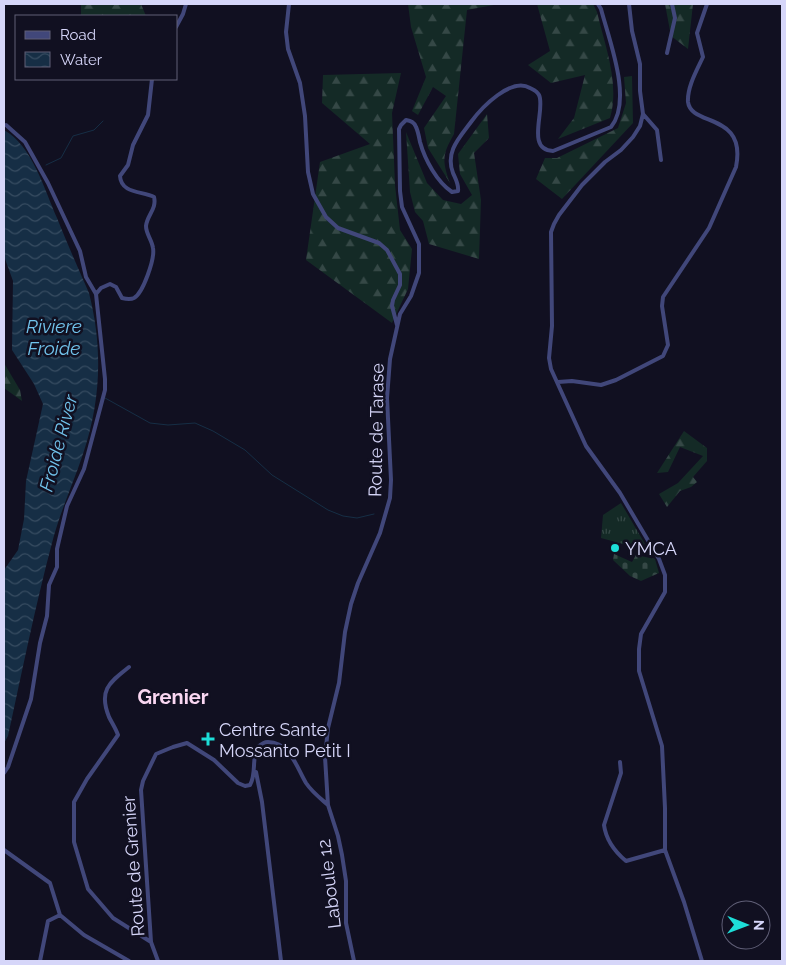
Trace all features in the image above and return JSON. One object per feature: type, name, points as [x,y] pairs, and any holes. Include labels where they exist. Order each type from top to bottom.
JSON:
[{"type":"street","points":[[178,23],[186,4]]},
{"type":"street","points":[[289,4],[286,26],[287,40],[290,56],[300,83],[306,122],[307,165],[313,194],[326,217],[338,228],[379,243],[387,250],[400,274],[400,285],[392,306],[397,326]]},
{"type":"street","name":"Route de Tarase","points":[[328,805],[325,757],[328,728],[339,683],[345,632],[358,583],[380,533],[390,498],[392,480],[387,389],[390,359],[400,314],[414,288],[419,273],[419,244],[402,207],[401,199],[399,150],[401,124],[406,120],[413,122],[432,168],[446,188],[452,192],[458,191],[450,165],[450,158],[455,143],[480,109],[491,100],[518,86],[526,86],[538,92],[540,98],[538,120],[540,141],[542,147],[547,151],[553,151],[611,127],[617,120],[620,93],[617,71],[601,9],[598,4]]},
{"type":"street","points":[[629,4],[632,31],[640,64],[640,91],[643,114],[640,126],[634,137],[582,185],[554,224],[551,232],[552,326],[549,358],[551,369],[586,446],[620,493],[659,559],[665,575],[666,592],[642,634],[639,649],[639,671],[662,746],[665,850],[684,902],[702,961]]},
{"type":"street","points":[[668,54],[675,18],[672,4]]},
{"type":"street","points":[[558,382],[572,381],[601,385],[616,380],[663,356],[668,345],[662,306],[663,298],[709,228],[736,168],[738,158],[738,147],[730,132],[715,121],[698,115],[691,109],[688,102],[695,72],[703,57],[697,33],[707,4]]},
{"type":"street","points":[[96,294],[101,288],[110,284],[114,285],[122,298],[134,298],[148,276],[152,263],[153,249],[146,230],[146,224],[154,210],[154,197],[152,195],[139,194],[126,188],[120,180],[121,173],[128,165],[133,145],[148,115],[152,80]]},
{"type":"street","points":[[643,114],[657,130],[661,160]]},
{"type":"street","points":[[4,773],[8,767],[31,699],[40,644],[48,616],[50,584],[57,567],[57,549],[68,506],[86,462],[105,390],[104,362],[96,294],[86,277],[80,251],[48,183],[25,142],[6,124]]},
{"type":"street","points":[[129,667],[109,683],[107,688],[107,710],[118,735],[87,779],[74,802],[74,842],[88,889],[113,918],[151,942]]},
{"type":"street","name":"Route de Grenier","points":[[158,961],[151,942],[141,790],[152,759],[156,754],[187,743],[214,760],[238,783],[245,786],[250,785],[252,782],[256,752],[259,746],[270,742],[277,744],[291,754],[307,784],[328,805]]},
{"type":"street","points":[[620,762],[621,773],[604,825],[605,834],[610,845],[626,861],[665,850]]},
{"type":"street","points":[[255,768],[264,811],[281,961]]},
{"type":"street","name":"Laboule 12","points":[[328,805],[342,855],[346,881],[346,923],[354,961]]},
{"type":"street","points":[[4,850],[50,883],[60,915],[84,935],[129,961]]},
{"type":"street","points":[[40,961],[48,921],[60,915]]},
{"type":"green space","points":[[81,4],[141,4],[146,15],[81,15]]},
{"type":"green space","points":[[408,4],[499,4],[467,10],[454,134],[444,158],[450,183],[428,148],[424,128],[446,96],[433,87],[418,115],[412,111],[426,77],[411,27]]},
{"type":"green space","points":[[537,4],[593,4],[597,12],[610,65],[613,105],[610,118],[558,139],[574,118],[585,75],[551,83],[528,65],[550,51]]},
{"type":"green space","points":[[665,4],[693,4],[688,49],[671,36]]},
{"type":"green space","points":[[401,73],[392,113],[395,185],[400,230],[412,249],[408,289],[392,323],[306,260],[320,162],[370,144],[322,103],[323,75]]},
{"type":"green space","points":[[632,76],[633,123],[562,199],[536,179],[545,158],[557,158],[618,128],[626,103],[624,77]]},
{"type":"green space","points":[[487,114],[489,138],[474,153],[481,200],[479,259],[429,244],[423,221],[415,212],[410,192],[406,132],[427,183],[443,200],[461,204],[472,195],[460,174],[458,154]]},
{"type":"green space","points":[[4,363],[20,390],[22,401],[4,388]]},
{"type":"green space","points":[[684,431],[707,448],[707,461],[693,477],[697,482],[691,487],[680,491],[667,507],[659,494],[678,483],[703,456],[680,447],[668,472],[657,473]]},
{"type":"green space","points":[[621,503],[645,544],[638,548],[601,538],[603,515]]},
{"type":"green space","points":[[614,554],[632,562],[636,555],[655,559],[659,573],[641,581],[630,576],[613,560]]},
{"type":"water","name":"Riviere Froide","points":[[4,130],[14,137],[30,157],[89,293],[94,313],[98,374],[94,414],[89,434],[52,543],[34,615],[8,736],[4,743],[4,570],[18,550],[24,519],[26,481],[43,404],[34,384],[12,350],[13,281],[4,256]]},
{"type":"waterway","points":[[46,165],[61,158],[73,136],[94,130],[103,121]]},
{"type":"waterway","points":[[105,398],[150,423],[168,425],[195,423],[213,431],[245,450],[272,475],[328,510],[343,516],[357,518],[374,514]]},
{"type":"place","name":"YMCA","points":[[615,548]]},
{"type":"place","name":"Centre Sante Mossanto Petit I","points":[[208,739]]},
{"type":"district","name":"Grenier","points":[[173,697]]},
{"type":"water label","name":"Froide River","points":[[58,443]]}]
